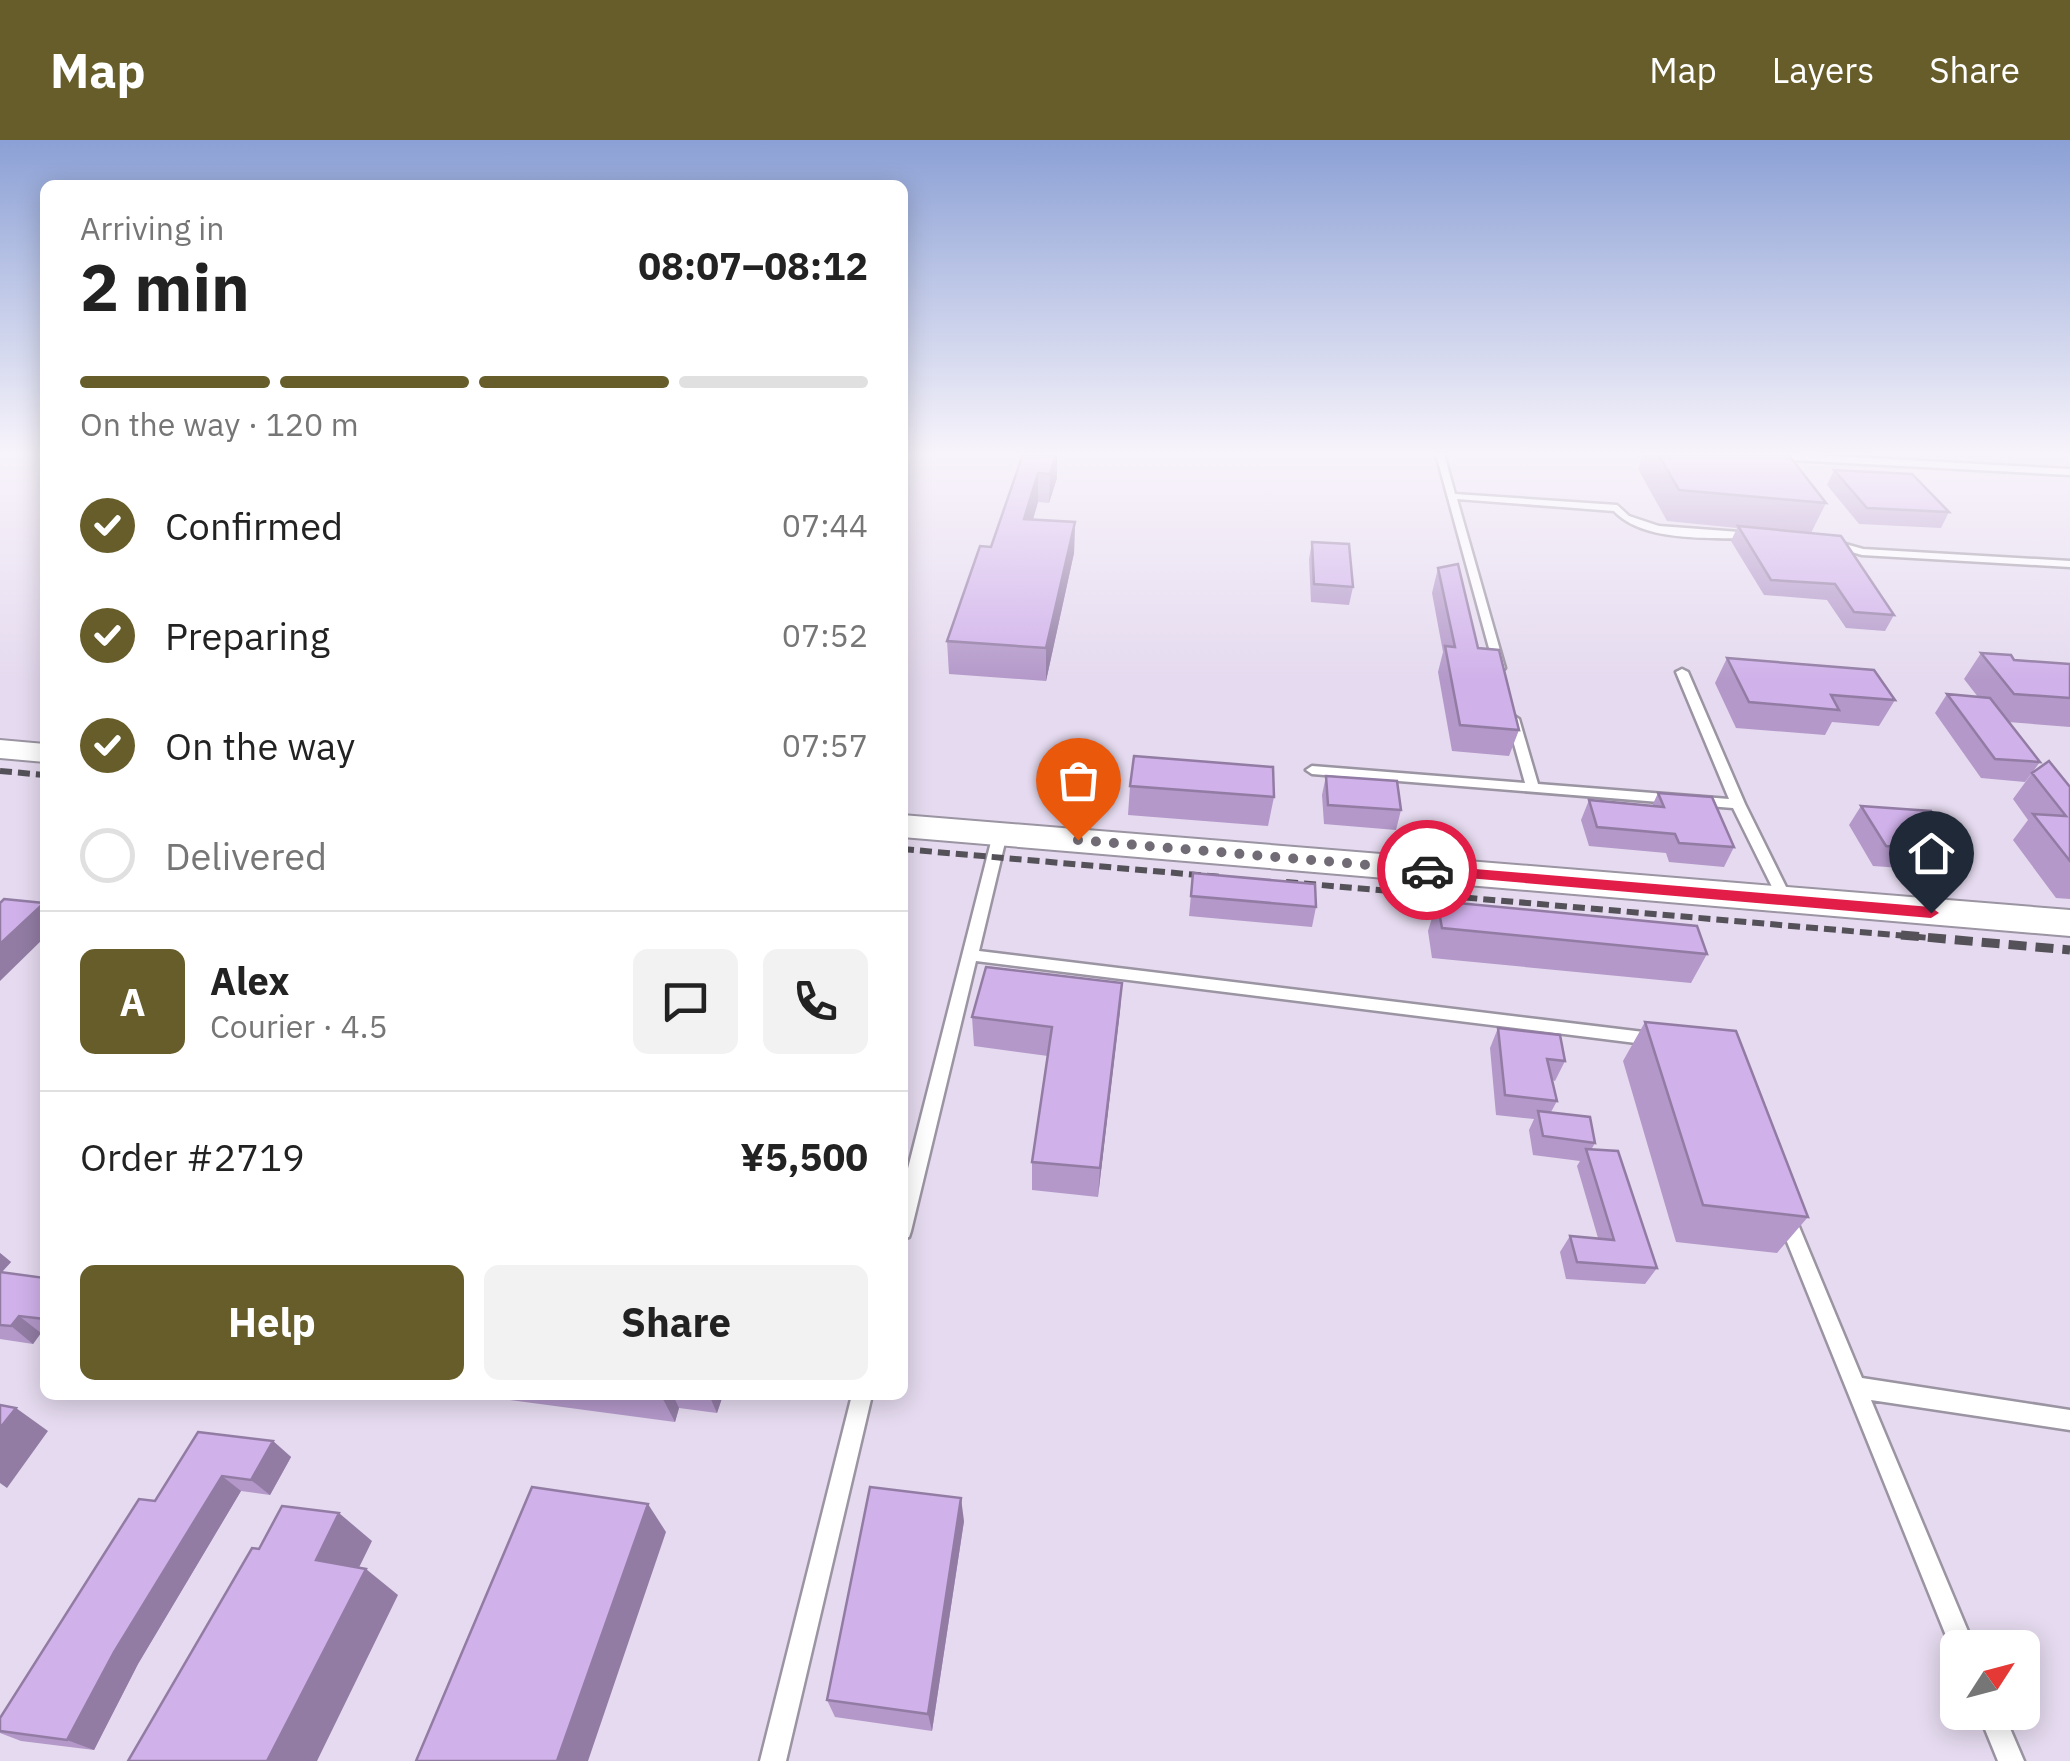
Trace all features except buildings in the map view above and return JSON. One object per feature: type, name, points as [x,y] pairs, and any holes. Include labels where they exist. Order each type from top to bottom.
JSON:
[{"type":"street","points":[[0,749],[40,753]]},
{"type":"street","points":[[908,826],[2070,924]]},
{"type":"lane","points":[[1460,530],[1502,677]]},
{"type":"lane","points":[[1683,530],[1765,537]]},
{"type":"lane","points":[[1813,541],[1862,552],[2070,564]]},
{"type":"lane","points":[[1682,672],[1738,804],[1786,901]]},
{"type":"lane","points":[[1512,714],[1532,786]]},
{"type":"lane","points":[[1312,770],[1738,804]]},
{"type":"lane","points":[[908,1207],[1000,834]]},
{"type":"lane","points":[[970,955],[1678,1042]]},
{"type":"lane","points":[[1777,1194],[1956,1630]]},
{"type":"lane","points":[[1855,1387],[2070,1420]]},
{"type":"lane","points":[[772,1761],[861,1400]]},
{"type":"lane","points":[[1998,1730],[2011,1761]]},
{"type":"shaded area","points":[[0,530],[40,530],[40,1400],[908,1400],[908,530],[2070,530],[2070,1761],[0,1761]]},
{"type":"railway","points":[[0,771],[40,775]]},
{"type":"railway","points":[[908,850],[1221,877]]},
{"type":"railway","points":[[1286,882],[1930,938]]},
{"type":"railway","points":[[1901,935],[2070,950]]},
{"type":"way so far","points":[[1078,840],[1427,870]]},
{"type":"route","points":[[1427,870],[1931,913]]}]
